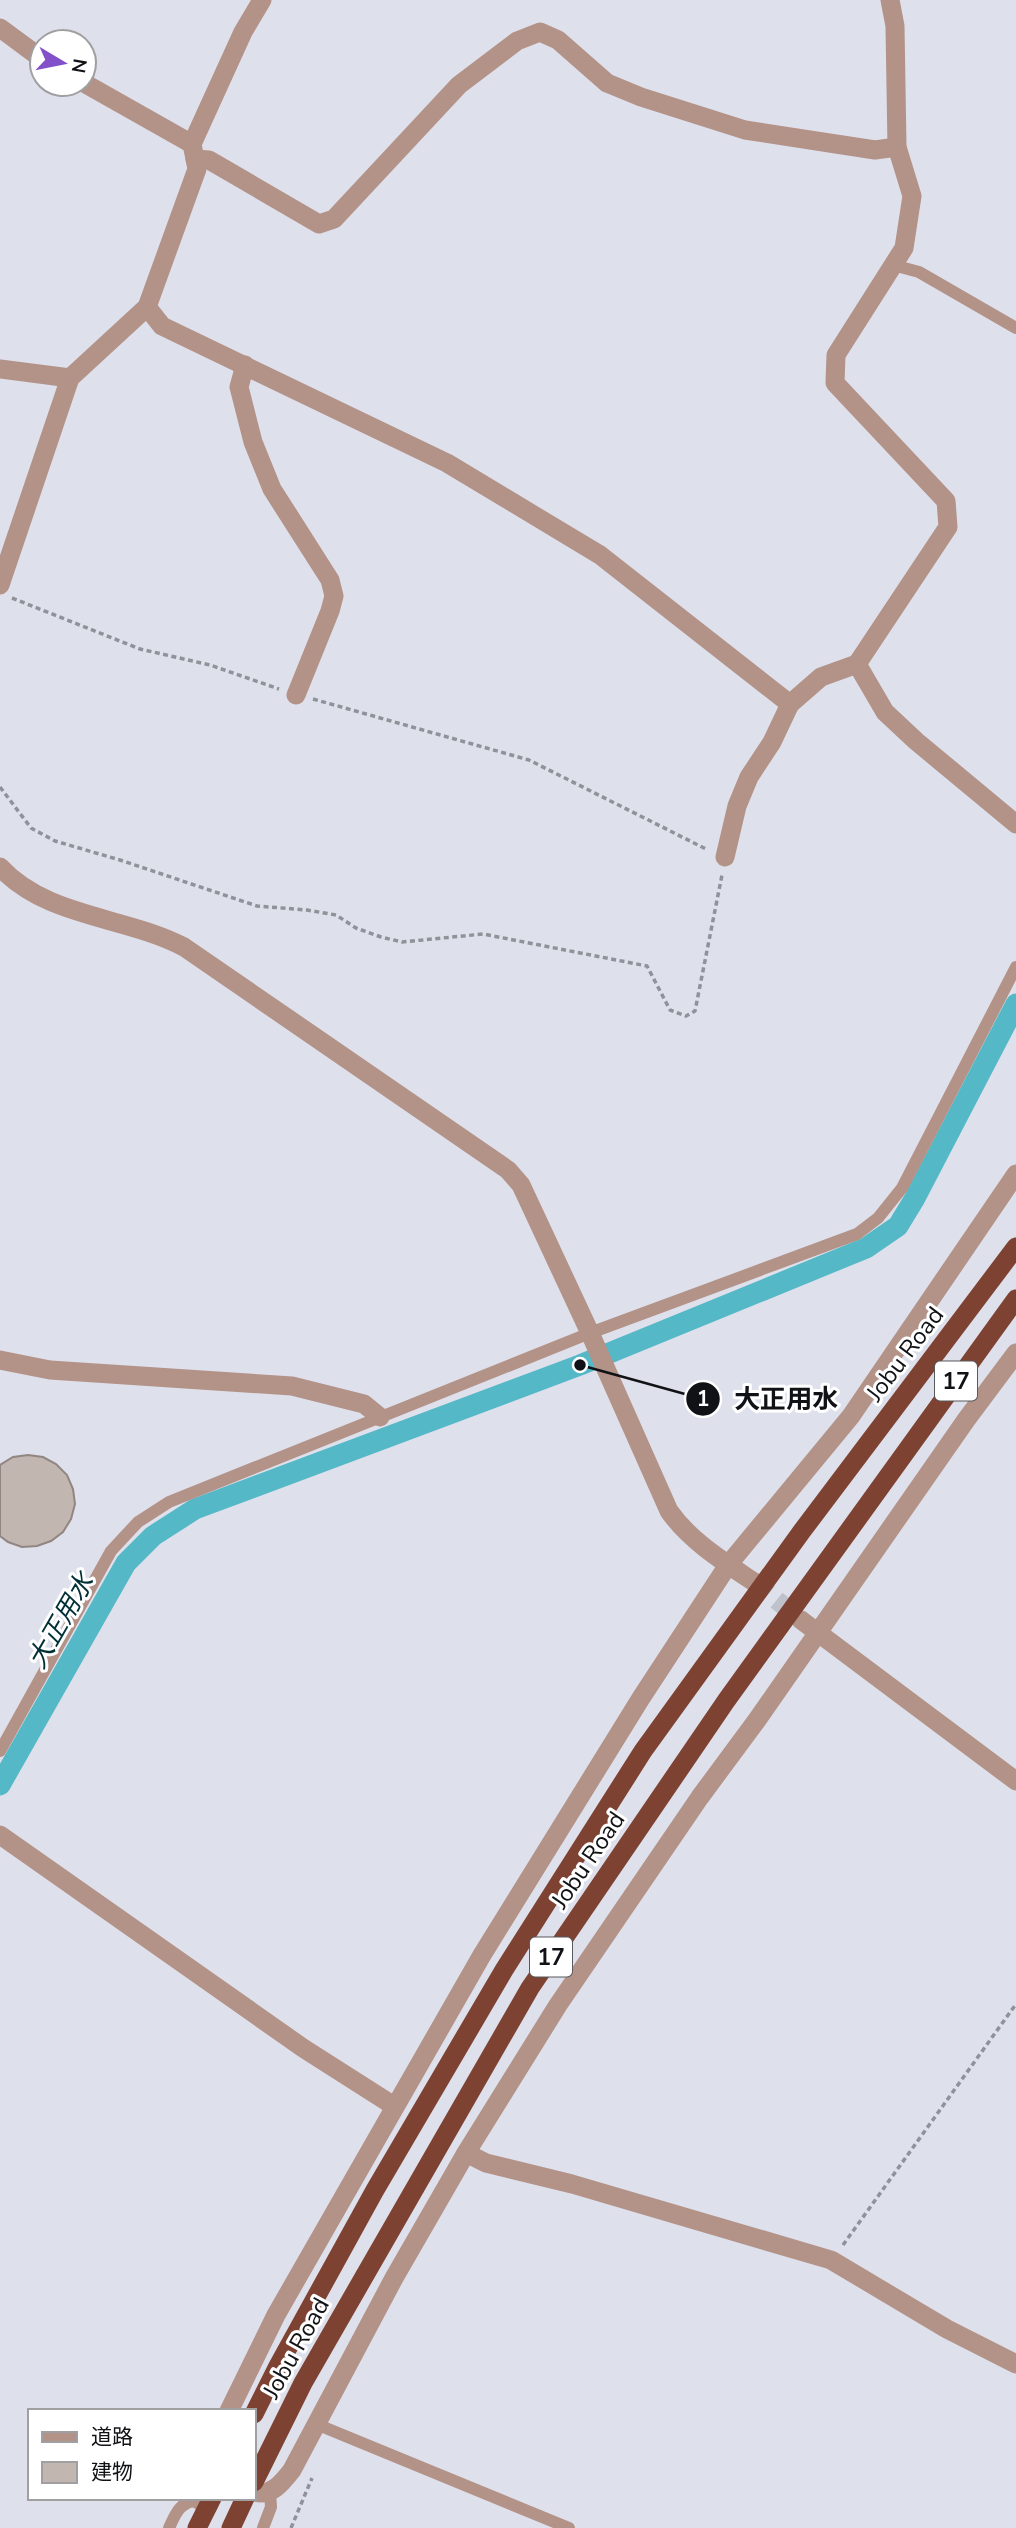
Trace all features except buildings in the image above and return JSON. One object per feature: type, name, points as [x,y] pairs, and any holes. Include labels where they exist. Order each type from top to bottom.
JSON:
[{"type":"highway","name":"Jobu Road","points":[[256,2410],[388,2167],[504,1970],[643,1751],[802,1531],[1016,1247]]},
{"type":"highway","name":"Jobu Road","points":[[259,2488],[303,2383],[530,1988],[726,1701],[1016,1299]]},
{"type":"highway","points":[[231,2528],[245,2500]]},
{"type":"highway","points":[[197,2528],[203,2501]]},
{"type":"street","points":[[0,585],[70,378],[147,307],[197,169],[194,152],[243,33],[262,0]]},
{"type":"street","points":[[726,857],[737,806],[749,777],[772,742],[790,704],[821,677],[857,664],[948,527],[946,501],[835,383],[836,355],[904,248],[912,196],[897,148],[895,26],[890,0]]},
{"type":"street","points":[[0,28],[28,49]]},
{"type":"street","points":[[98,92],[194,152],[319,224],[334,219],[459,85],[517,41],[540,32],[558,40],[607,83],[641,97],[746,130],[875,150],[897,148]]},
{"type":"street","points":[[147,307],[162,326],[447,463],[600,555],[790,704]]},
{"type":"street","points":[[245,365],[239,387],[253,442],[272,489],[330,580],[334,596],[296,695]]},
{"type":"street","points":[[0,369],[70,378]]},
{"type":"street","points":[[857,664],[885,712],[1016,824]]},
{"type":"street","points":[[0,867],[12,880],[45,900],[145,930],[184,947],[508,1170],[521,1185],[669,1511],[680,1526],[728,1565],[754,1582]]},
{"type":"street","points":[[230,2409],[276,2315],[394,2106],[489,1943],[641,1698],[728,1565],[851,1416],[1016,1174]]},
{"type":"street","points":[[259,2488],[283,2482],[292,2470],[394,2278],[466,2153],[558,2006],[651,1867],[757,1720],[809,1626],[1016,1353]]},
{"type":"street","points":[[0,1360],[50,1370],[292,1386],[364,1404],[380,1417]]},
{"type":"street","points":[[809,1626],[1016,1781]]},
{"type":"street","points":[[0,1835],[303,2048],[394,2106]]},
{"type":"street","points":[[466,2153],[486,2163],[572,2184],[831,2260],[947,2329],[1016,2364]]},
{"type":"lane","points":[[893,265],[919,272],[1016,328]]},
{"type":"lane","points":[[0,1751],[111,1551],[138,1522],[169,1502],[380,1417],[857,1234],[878,1219],[902,1188],[1016,967]]},
{"type":"lane","points":[[316,2424],[569,2528]]},
{"type":"lane","points":[[259,2488],[271,2507],[263,2528]]},
{"type":"lane","points":[[169,2528],[178,2508],[186,2502],[203,2501]]},
{"type":"path","points":[[0,593],[140,649],[210,665],[296,695],[529,760],[726,857],[695,1011],[686,1016],[670,1010],[647,966],[483,934],[402,942],[356,928],[336,915],[257,906],[55,841],[31,828],[0,787]]},
{"type":"path","points":[[831,2260],[1016,2004]]},
{"type":"waterway","name":"大正用水","points":[[0,1785],[126,1563],[153,1536],[195,1509],[580,1365],[866,1248],[898,1226],[1016,1004]]},
{"type":"tunnel","points":[[754,1582],[801,1620]]},
{"type":"place","name":"大正用水","points":[[580,1365]]}]
